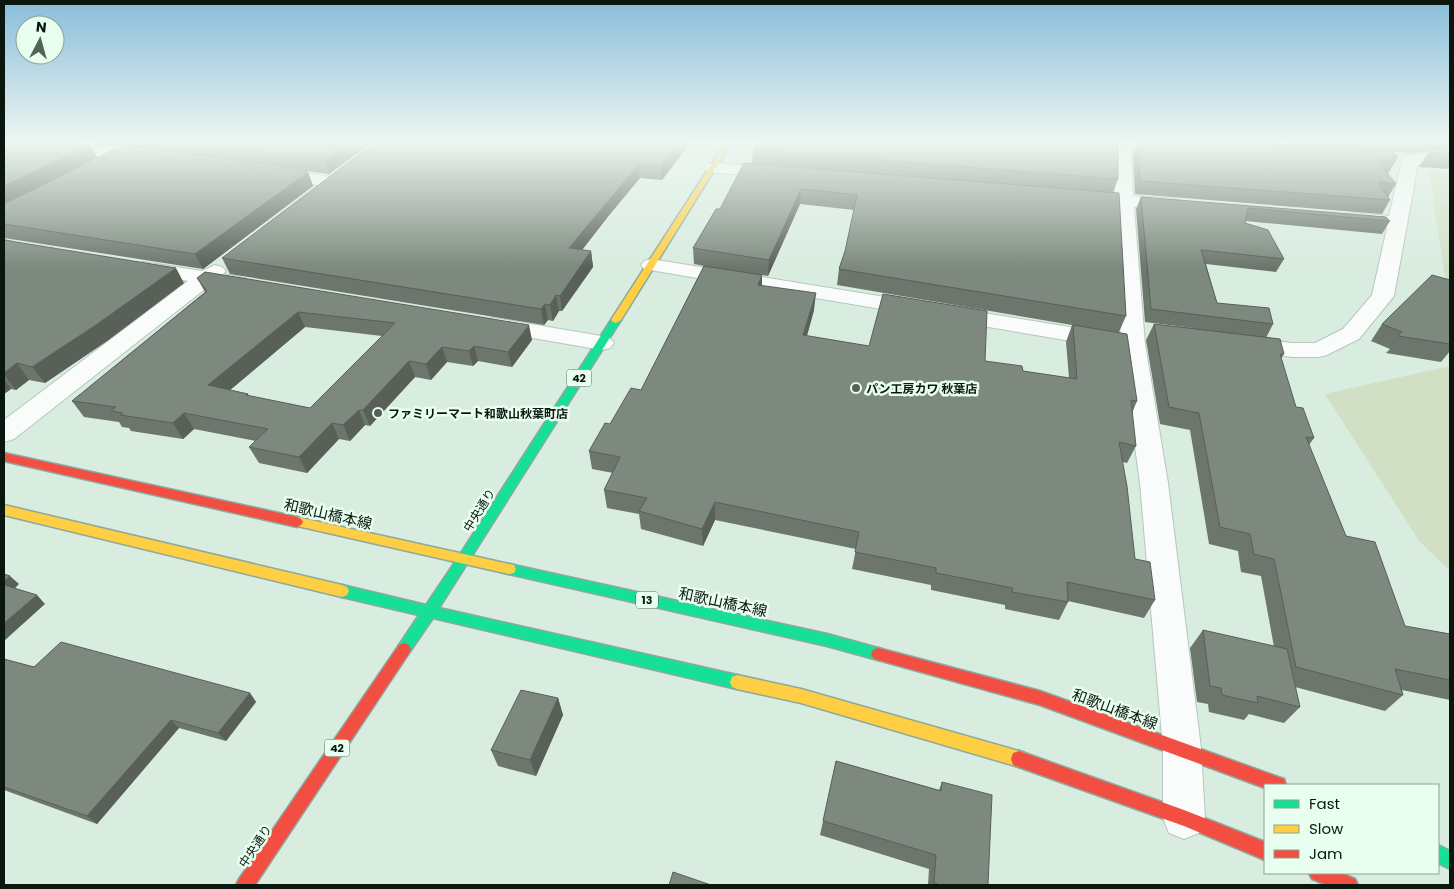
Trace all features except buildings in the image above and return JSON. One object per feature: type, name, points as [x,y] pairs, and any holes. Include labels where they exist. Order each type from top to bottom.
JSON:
[{"type":"main road","name":"中央通り","points":[[245,885],[464,560],[702,184]]},
{"type":"main road","name":"和歌山橋本線","points":[[4,457],[828,640],[1040,698],[1182,748],[1275,784]]},
{"type":"main road","points":[[4,510],[430,612],[801,696],[1032,763],[1184,818],[1264,851]]},
{"type":"main road","points":[[1321,874],[1349,885]]},
{"type":"street","points":[[313,197],[329,184]]},
{"type":"street","points":[[1123,184],[1182,748],[1184,818]]},
{"type":"street","points":[[1226,342],[1292,350],[1319,350],[1351,334],[1383,296],[1398,223],[1400,184]]},
{"type":"street","points":[[1065,196],[1190,206]]},
{"type":"street","points":[[1332,218],[1398,223]]},
{"type":"street","points":[[4,433],[230,260]]},
{"type":"street","points":[[120,264],[255,286]]},
{"type":"street","points":[[651,265],[1139,336]]},
{"type":"street","points":[[477,322],[602,343]]},
{"type":"green space","points":[[1431,184],[1450,184],[1450,310]]},
{"type":"green space","points":[[1450,366],[1450,571],[1420,542],[1325,394]]},
{"type":"traffic: fast","points":[[404,649],[464,560],[616,320]]},
{"type":"traffic: fast","points":[[509,569],[827,640],[878,654]]},
{"type":"traffic: fast","points":[[342,591],[737,682]]},
{"type":"traffic: fast","points":[[1439,854],[1450,860]]},
{"type":"traffic: slow","points":[[616,320],[702,184]]},
{"type":"traffic: slow","points":[[4,510],[342,591]]},
{"type":"traffic: slow","points":[[297,522],[509,569]]},
{"type":"traffic: slow","points":[[737,682],[801,696],[1019,759]]},
{"type":"traffic: jam","points":[[4,457],[297,522]]},
{"type":"traffic: jam","points":[[245,885],[404,649]]},
{"type":"traffic: jam","points":[[878,654],[1040,698],[1275,784]]},
{"type":"traffic: jam","points":[[1019,759],[1184,818],[1264,851]]},
{"type":"traffic: jam","points":[[1321,874],[1349,885]]},
{"type":"place","name":"パン工房カワ 秋葉店","points":[[856,388]]},
{"type":"place","name":"ファミリーマート和歌山秋葉町店","points":[[378,413]]}]
